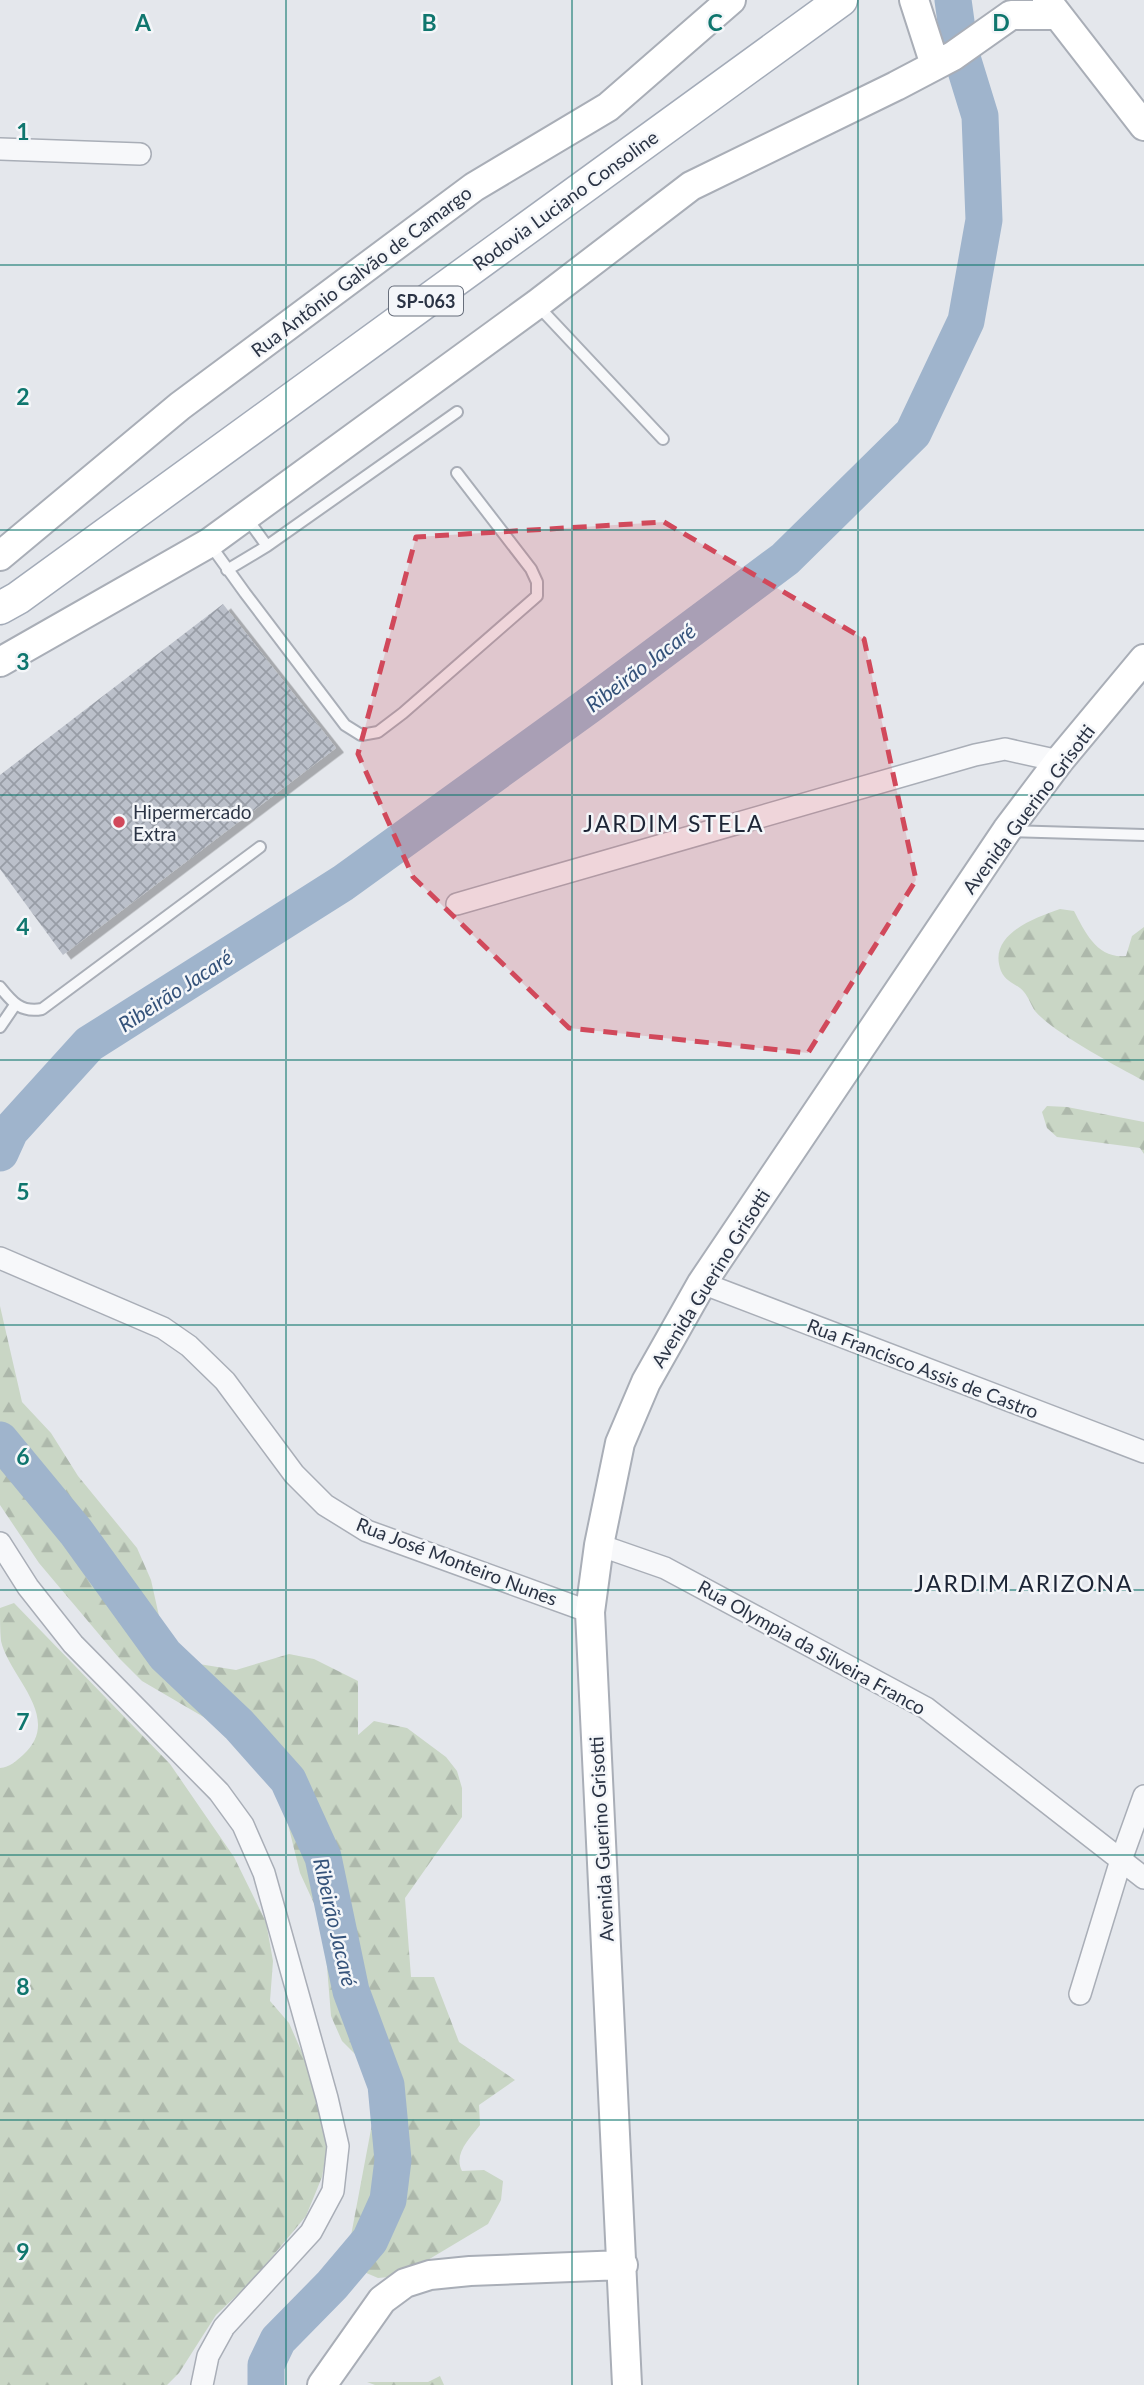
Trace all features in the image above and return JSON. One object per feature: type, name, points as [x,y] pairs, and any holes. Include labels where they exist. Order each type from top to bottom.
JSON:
[{"type":"main road","name":"Rua Antônio Galvão de Camargo","points":[[0,556],[180,406],[474,187],[608,107],[731,0]]},
{"type":"main road","points":[[914,0],[944,60]]},
{"type":"main road","name":"Rodovia Luciano Consoline","points":[[6,607],[838,2]]},
{"type":"main road","points":[[0,662],[209,543],[537,304],[691,186],[944,60],[1014,8],[1051,7],[1144,126]]},
{"type":"main road","name":"Avenida Guerino Grisotti","points":[[627,2385],[590,1612],[598,1545],[620,1443],[646,1382],[702,1283],[1007,831],[1059,761],[1144,659]]},
{"type":"main road","points":[[322,2385],[382,2301],[405,2283],[430,2275],[470,2271],[623,2265]]},
{"type":"street","points":[[0,149],[139,154]]},
{"type":"street","points":[[457,904],[975,755],[1005,749],[1059,761]]},
{"type":"street","name":"Rua José Monteiro Nunes","points":[[0,1258],[163,1328],[189,1346],[225,1381],[294,1474],[325,1505],[367,1531],[590,1612]]},
{"type":"street","name":"Rua Francisco Assis de Castro","points":[[702,1283],[1144,1452]]},
{"type":"street","points":[[0,1543],[28,1587],[73,1644],[219,1792],[243,1825],[264,1873],[327,2098],[338,2146],[333,2191],[312,2232],[224,2327],[208,2356],[202,2385]]},
{"type":"street","name":"Rua Olympia da Silveira Franco","points":[[598,1545],[665,1567],[926,1708],[1144,1878]]},
{"type":"street","points":[[1080,1994],[1121,1860],[1144,1796]]},
{"type":"lane","points":[[537,304],[663,439]]},
{"type":"lane","points":[[227,570],[267,546],[457,412]]},
{"type":"lane","points":[[209,543],[345,725],[361,735],[377,732],[403,713],[537,596],[537,582],[531,569],[457,473]]},
{"type":"lane","points":[[246,517],[267,546]]},
{"type":"lane","points":[[1007,831],[1144,835]]},
{"type":"lane","points":[[0,987],[15,1005],[30,1012],[42,1009],[260,847]]},
{"type":"lane","points":[[0,1027],[15,1005]]},
{"type":"highlighted area","points":[[664,522],[864,639],[916,880],[808,1053],[569,1028],[413,877],[358,754],[416,537]]},
{"type":"green space","points":[[1060,909],[1074,911],[1093,942],[1100,949],[1116,956],[1126,956],[1132,936],[1144,927],[1144,1081],[1086,1049],[1044,1020],[1024,992],[1001,971],[998,958],[1007,938],[1026,923]]},
{"type":"green space","points":[[1047,1106],[1067,1107],[1144,1122],[1144,1154],[1140,1148],[1057,1137],[1047,1128],[1042,1112]]},
{"type":"green space","points":[[0,1306],[22,1402],[51,1433],[78,1476],[137,1548],[151,1580],[161,1625],[176,1648],[199,1664],[236,1670],[289,1654],[314,1659],[358,1681],[358,1735],[374,1721],[407,1728],[446,1757],[457,1771],[462,1788],[462,1817],[405,1898],[411,1977],[434,1977],[459,2042],[515,2080],[479,2105],[480,2125],[461,2152],[462,2171],[484,2170],[503,2181],[501,2200],[488,2224],[401,2276],[378,2278],[357,2269],[350,2256],[350,2241],[372,2124],[371,2087],[361,2060],[342,2041],[331,2016],[325,1942],[317,1910],[300,1873],[284,1808],[258,1765],[238,1744],[207,1719],[142,1681],[119,1658],[39,1563],[0,1505]]},
{"type":"green space","points":[[14,1603],[170,1764],[234,1857],[266,1922],[273,1961],[270,2001],[289,2023],[311,2073],[323,2112],[327,2148],[322,2177],[306,2216],[251,2282],[216,2315],[179,2373],[167,2385],[0,2385],[0,1768],[10,1765],[23,1755],[34,1741],[38,1727],[30,1698],[1,1641],[0,1608]]},
{"type":"green space","points":[[440,2376],[444,2385],[375,2385],[367,2382],[428,2382]]},
{"type":"building","name":"Hipermercado Extra","points":[[223,604],[336,748],[63,955],[0,869],[0,775]]},
{"type":"waterway","name":"Ribeirão Jacaré","points":[[0,1153],[10,1131],[89,1044],[343,883],[588,706],[785,559],[913,433],[966,321],[984,220],[980,116],[960,51],[953,0]]},
{"type":"waterway","name":"Ribeirão Jacaré","points":[[0,1440],[76,1532],[165,1655],[239,1725],[288,1780],[323,1857],[351,1991],[386,2085],[393,2160],[388,2200],[370,2240],[332,2285],[278,2340],[266,2365],[266,2385]]},
{"type":"place","name":"Hipermercado Extra","points":[[119,822]]},
{"type":"district","name":"JARDIM STELA","points":[[674,823]]},
{"type":"district","name":"JARDIM ARIZONA","points":[[1024,1583]]}]
